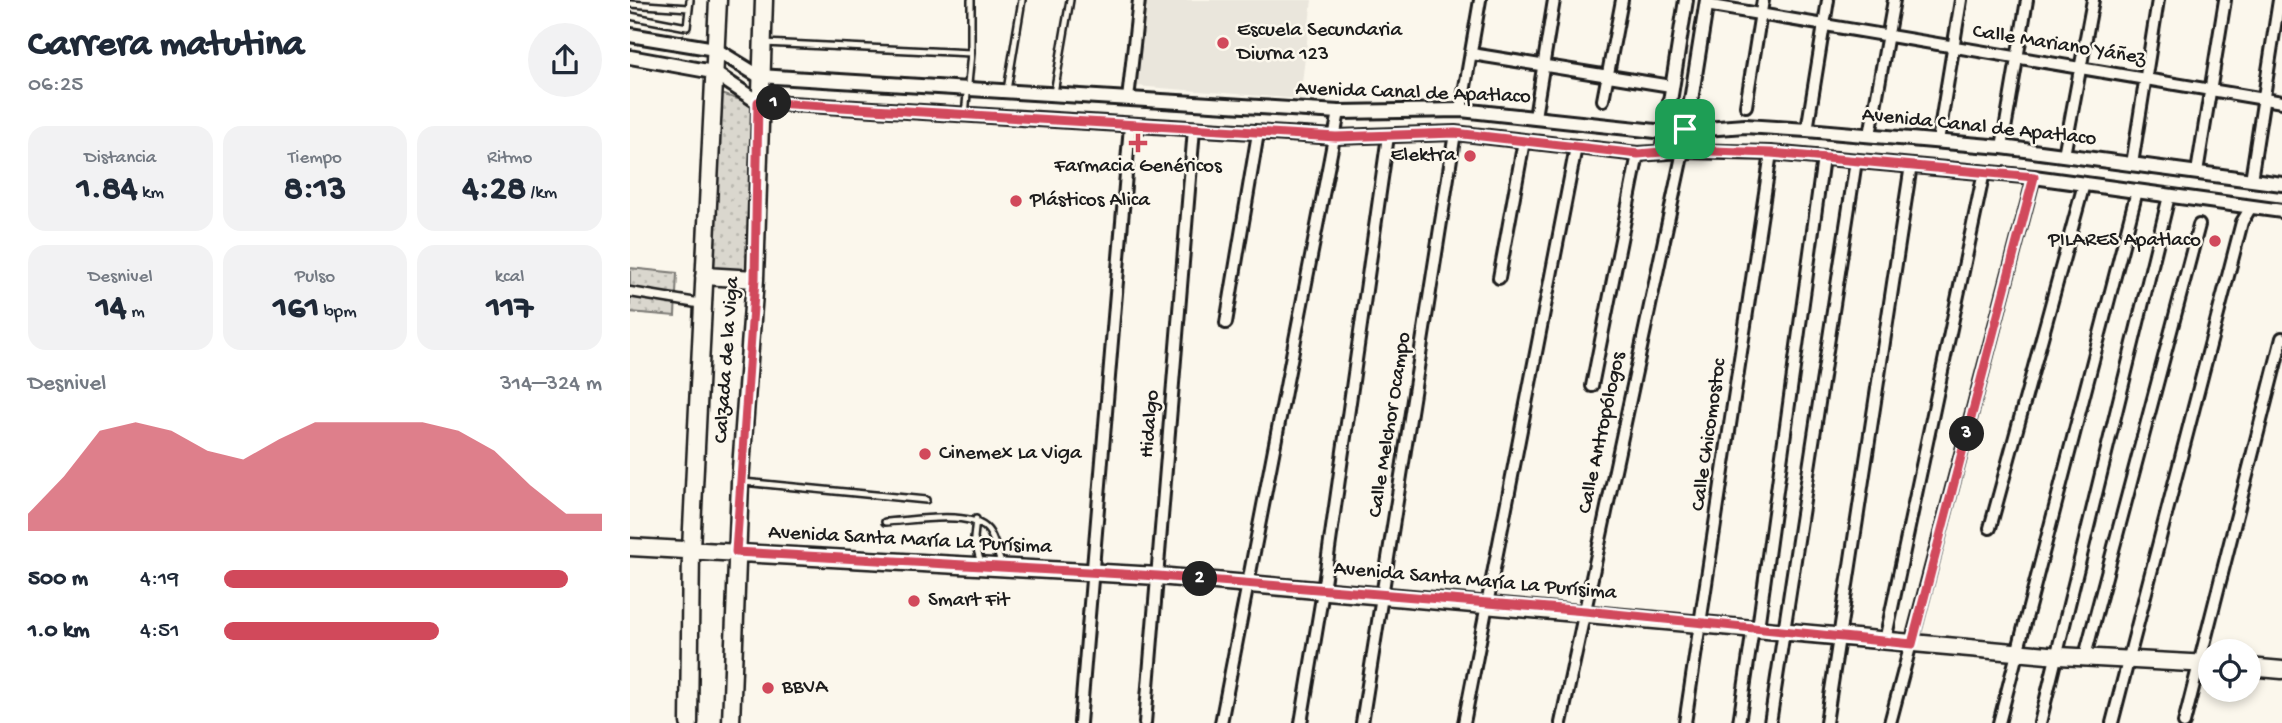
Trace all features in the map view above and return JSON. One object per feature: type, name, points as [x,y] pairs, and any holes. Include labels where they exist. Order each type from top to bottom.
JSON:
[{"type":"main road","name":"Calzada de la Viga","points":[[689,723],[691,549],[718,0]]},
{"type":"main road","name":"Calzada de la Viga","points":[[731,723],[736,552],[755,279],[758,102],[764,0]]},
{"type":"main road","points":[[704,275],[755,279]]},
{"type":"main road","name":"Avenida Santa María La Purísima","points":[[630,547],[1158,576],[1385,597],[1585,611],[1912,644],[2059,656],[2198,663]]},
{"type":"main road","points":[[2261,668],[2282,670]]},
{"type":"street","points":[[1128,99],[1139,0]]},
{"type":"street","points":[[1461,110],[1480,0]]},
{"type":"street","points":[[1535,117],[1554,0]]},
{"type":"street","points":[[1603,100],[1622,0]]},
{"type":"street","points":[[1662,152],[1686,0]]},
{"type":"street","points":[[1746,106],[1763,0]]},
{"type":"street","points":[[1807,130],[1828,0]]},
{"type":"street","points":[[1870,135],[1894,0]]},
{"type":"street","points":[[1938,141],[1961,0]]},
{"type":"street","points":[[2002,147],[2027,0]]},
{"type":"street","points":[[2064,155],[2082,68],[2092,0]]},
{"type":"street","points":[[2132,163],[2158,0]]},
{"type":"street","points":[[2197,172],[2225,0]]},
{"type":"street","points":[[2251,180],[2279,0]]},
{"type":"street","points":[[1683,150],[1707,3]]},
{"type":"street","name":"Calle Mariano Yáñez","points":[[1707,3],[1824,26],[2282,102]]},
{"type":"street","points":[[630,35],[715,50]]},
{"type":"street","name":"Avenida Canal de Apatlaco","points":[[715,50],[759,76],[1339,112],[1461,110],[1665,132],[1745,126],[1807,130],[2002,147],[2282,184]]},
{"type":"street","points":[[1472,54],[1544,64],[1607,78],[1671,86]]},
{"type":"street","points":[[630,57],[713,72],[758,102]]},
{"type":"street","name":"Avenida Canal de Apatlaco","points":[[758,102],[1336,137],[1455,133],[1638,154],[1683,150],[1771,153],[2034,177],[2282,211]]},
{"type":"street","points":[[1221,723],[1250,584],[1339,112]]},
{"type":"street","points":[[1080,723],[1130,126]]},
{"type":"street","name":"Hidalgo","points":[[1145,723],[1194,129]]},
{"type":"street","points":[[1226,323],[1258,133]]},
{"type":"street","name":"Calle Melchor Ocampo","points":[[1363,723],[1385,597],[1455,133]]},
{"type":"street","points":[[1301,723],[1323,591],[1388,136]]},
{"type":"street","points":[[1499,278],[1524,141]]},
{"type":"street","points":[[1464,723],[1576,147]]},
{"type":"street","name":"Calle Antropólogos","points":[[1561,723],[1683,150]]},
{"type":"street","name":"Calle Chicomostoc","points":[[1685,723],[1771,153]]},
{"type":"street","points":[[1592,386],[1638,154]]},
{"type":"street","points":[[1739,723],[1823,158]]},
{"type":"street","points":[[1770,723],[1856,161]]},
{"type":"street","points":[[1826,723],[1911,165]]},
{"type":"street","points":[[1885,641],[1984,172]]},
{"type":"street","points":[[1890,723],[2034,177]]},
{"type":"street","points":[[1990,528],[2084,184]]},
{"type":"street","points":[[1999,723],[2137,191]]},
{"type":"street","points":[[2040,723],[2059,656],[2063,624],[2169,196]]},
{"type":"street","points":[[2112,723],[2242,222],[2251,207]]},
{"type":"street","points":[[2085,656],[2199,225]]},
{"type":"street","points":[[630,292],[704,304]]},
{"type":"street","points":[[2210,639],[2282,338]]},
{"type":"street","points":[[2184,723],[2198,681]]},
{"type":"lane","points":[[630,16],[687,27],[690,0]]},
{"type":"lane","points":[[965,115],[971,52],[971,0]]},
{"type":"lane","points":[[1007,92],[1022,0]]},
{"type":"lane","points":[[1054,95],[1070,0]]},
{"type":"lane","points":[[630,4],[689,8]]},
{"type":"lane","points":[[761,43],[971,52]]},
{"type":"lane","points":[[740,482],[926,500]]},
{"type":"lane","points":[[885,522],[962,517],[976,520],[990,531],[1003,569]]},
{"type":"lane","points":[[976,520],[974,538],[981,567]]},
{"type":"shaded area","name":"Escuela Secundaria Diurna 123","points":[[1143,0],[1312,0],[1300,99],[1136,86]]},
{"type":"shaded area","points":[[718,93],[754,104],[750,274],[708,271]]},
{"type":"shaded area","points":[[630,268],[677,273],[675,316],[630,312]]},
{"type":"place","name":"Escuela Secundaria Diurna 123","points":[[1223,43]]},
{"type":"place","name":"Farmacia Genéricos","points":[[1138,143]]},
{"type":"place","name":"Elektra","points":[[1470,156]]},
{"type":"place","name":"Plásticos Alica","points":[[1016,201]]},
{"type":"place","name":"PILARES Apatlaco","points":[[2215,241]]},
{"type":"place","name":"Cinemex La Viga","points":[[925,454]]},
{"type":"place","name":"Smart Fit","points":[[914,601]]},
{"type":"place","name":"BBVA","points":[[768,688]]},
{"type":"route","points":[[758,102],[1336,137],[1455,133],[1638,154],[1662,152],[1665,132],[1685,129],[1683,150],[1771,153],[2034,177],[1912,644],[1585,611],[1385,597],[1158,576],[736,552],[755,279],[758,102]]}]
